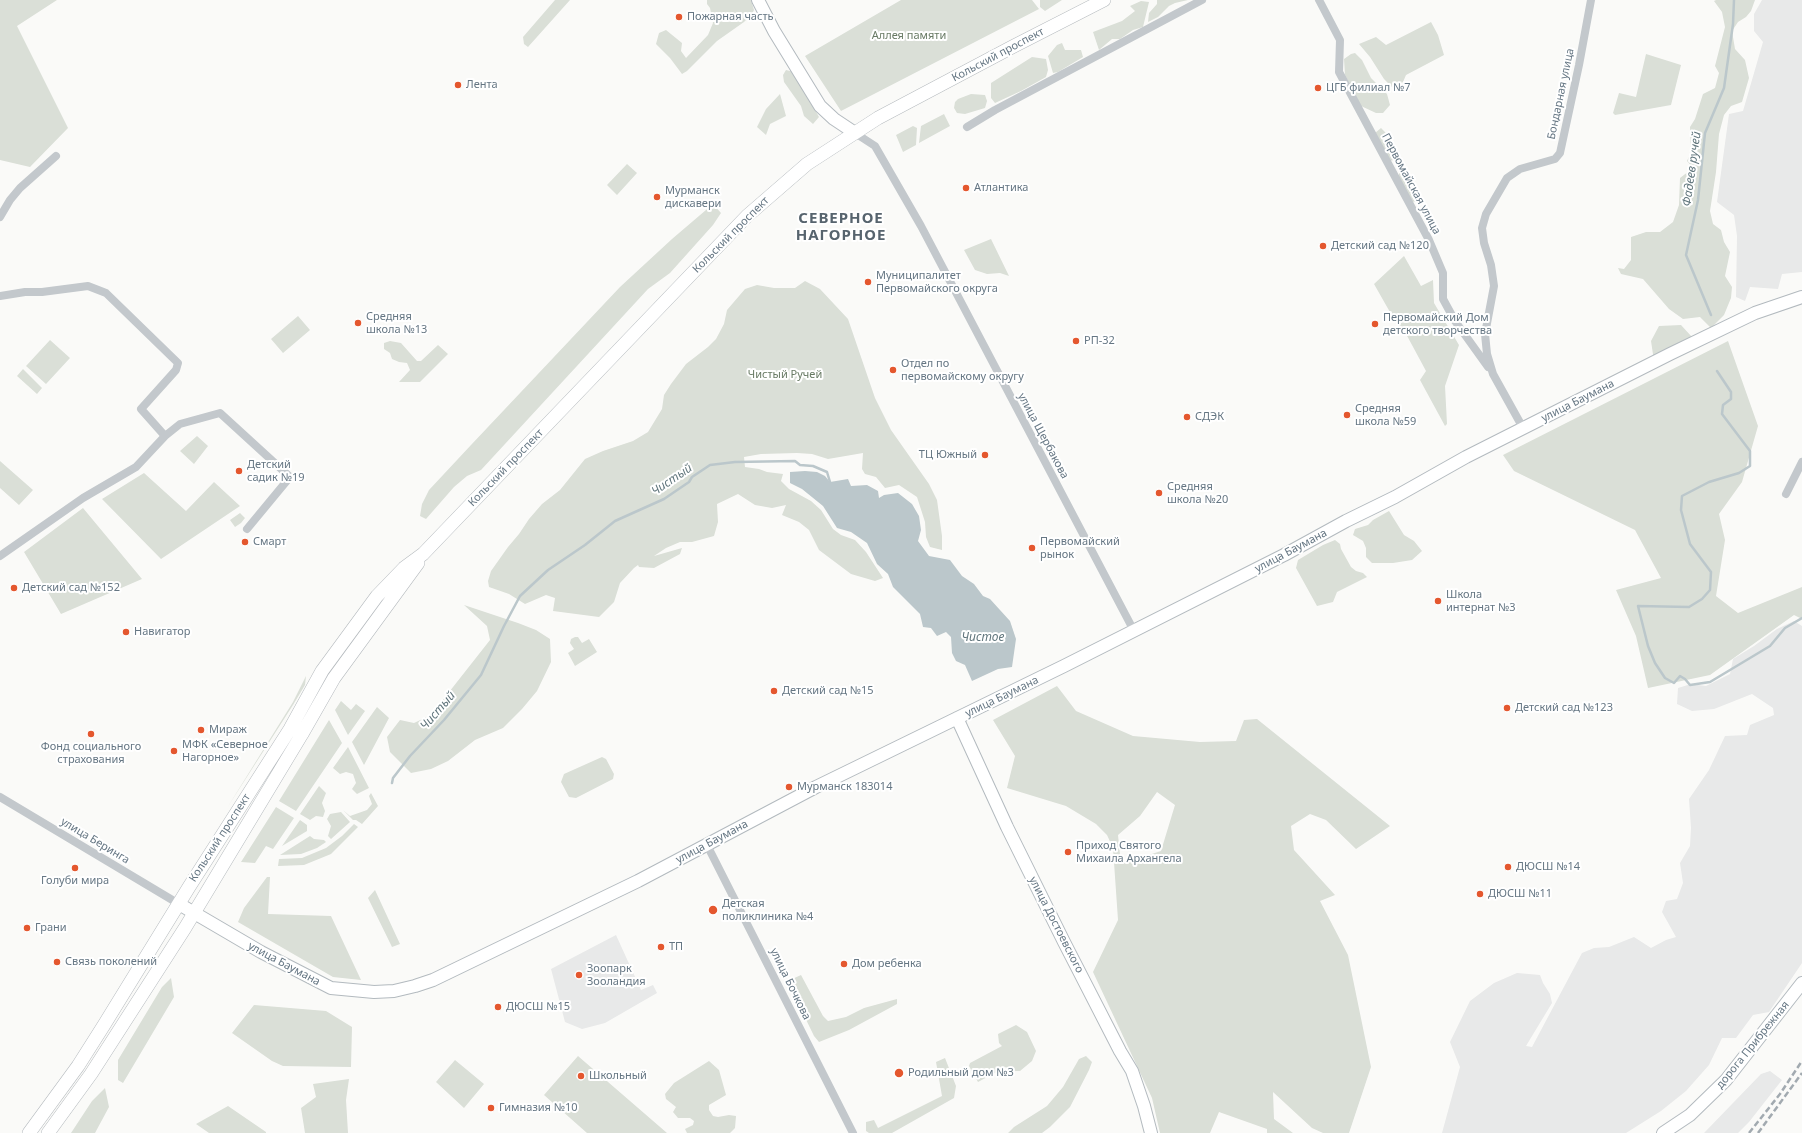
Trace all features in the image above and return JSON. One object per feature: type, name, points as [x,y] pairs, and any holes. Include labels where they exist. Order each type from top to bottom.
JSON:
[{"type":"main road","name":"Кольский проспект","points":[[29,1133],[82,1060],[290,729],[322,671],[423,554],[749,214],[807,164],[878,118],[1104,0]]},
{"type":"main road","name":"Кольский проспект","points":[[48,1133],[91,1074],[194,913],[382,600]]},
{"type":"street","points":[[758,0],[774,31],[820,106],[834,119],[855,133]]},
{"type":"street","points":[[968,127],[995,110],[1202,0]]},
{"type":"street","name":"Первомайская улица","points":[[1319,0],[1340,40],[1339,72],[1429,240],[1443,273],[1443,299],[1455,321],[1493,374]]},
{"type":"street","name":"Бондарная улица","points":[[1523,428],[1493,374],[1487,354],[1485,334],[1494,286],[1491,265],[1484,243],[1482,228],[1486,214],[1502,184],[1507,178],[1520,169],[1555,159],[1560,153],[1580,65],[1591,0]]},
{"type":"street","name":"улица Щербакова","points":[[855,133],[875,146],[921,226],[1009,396],[1134,631]]},
{"type":"street","points":[[0,217],[10,200],[20,188],[56,156]]},
{"type":"street","points":[[0,296],[88,286],[106,293],[178,363],[176,370],[141,409],[165,436]]},
{"type":"street","name":"улица Баумана","points":[[179,904],[261,952],[331,988],[374,992],[415,986],[433,980],[638,881],[823,784],[1271,562],[1523,428],[1755,313],[1802,297]]},
{"type":"street","points":[[0,556],[83,498],[136,467],[165,436],[180,424],[220,413],[290,477],[247,529]]},
{"type":"street","points":[[1786,494],[1802,462]]},
{"type":"street","name":"улица Достоевского","points":[[957,718],[1007,827],[1060,935],[1120,1051],[1132,1071],[1144,1106],[1150,1133]]},
{"type":"street","name":"улица Беринга","points":[[0,797],[179,904]]},
{"type":"street","name":"улица Бочкова","points":[[707,845],[853,1133]]},
{"type":"street","name":"дорога Прибрежная","points":[[1663,1133],[1690,1115],[1715,1092],[1737,1067],[1802,984]]},
{"type":"street","points":[[1769,1026],[1802,989]]},
{"type":"shaded area","points":[[1762,0],[1802,0],[1802,272],[1782,274],[1778,289],[1750,287],[1745,301],[1736,297],[1737,236],[1734,215],[1717,202],[1729,114],[1743,111],[1763,42],[1754,31],[1754,14]]},
{"type":"shaded area","points":[[1794,621],[1802,626],[1802,963],[1769,1012],[1753,1015],[1736,1038],[1722,1038],[1709,1065],[1686,1091],[1661,1111],[1626,1133],[1442,1133],[1460,1067],[1450,1042],[1470,1001],[1494,983],[1517,973],[1540,975],[1550,994],[1552,1003],[1526,1046],[1532,1047],[1582,953],[1594,948],[1609,947],[1634,937],[1651,948],[1666,940],[1676,937],[1662,912],[1666,901],[1677,899],[1683,883],[1680,863],[1690,846],[1691,828],[1689,799],[1709,770],[1725,736],[1747,735],[1750,725],[1774,715],[1773,708],[1752,694],[1714,709],[1692,711],[1677,704],[1678,688],[1691,684],[1706,686],[1730,674],[1733,659],[1777,629]]},
{"type":"shaded area","points":[[616,935],[641,990],[653,985],[657,993],[605,1023],[582,1029],[565,1022],[551,969]]},
{"type":"shaded area","points":[[1770,1071],[1782,1080],[1749,1122],[1738,1133],[1704,1133],[1761,1074]]},
{"type":"green space","points":[[0,0],[57,0],[17,26],[68,128],[30,167],[0,160]]},
{"type":"green space","points":[[555,0],[570,0],[528,47],[524,44],[523,37]]},
{"type":"green space","points":[[707,0],[751,0],[754,10],[744,22],[717,41],[687,71],[682,74],[670,58],[656,44],[659,33],[666,30],[682,43],[681,51],[686,58],[708,35],[713,23]]},
{"type":"green space","name":"Аллея памяти","points":[[901,0],[1032,0],[1039,9],[841,111],[805,56]]},
{"type":"green space","points":[[1040,0],[1062,0],[1045,11],[1040,7]]},
{"type":"green space","points":[[1157,0],[1188,0],[1169,6],[1158,17],[1148,22],[1149,13],[1157,4]]},
{"type":"green space","points":[[1755,0],[1751,11],[1746,17],[1738,22],[1732,31],[1735,49],[1745,60],[1749,78],[1742,102],[1731,106],[1724,115],[1719,134],[1716,172],[1710,211],[1713,224],[1721,230],[1724,242],[1730,252],[1725,276],[1732,287],[1731,298],[1724,315],[1711,328],[1700,317],[1683,319],[1669,309],[1643,279],[1621,274],[1618,268],[1624,269],[1631,260],[1631,237],[1646,232],[1660,232],[1673,222],[1679,205],[1680,178],[1693,168],[1687,161],[1691,152],[1690,127],[1695,119],[1703,94],[1715,88],[1719,73],[1715,66],[1725,27],[1722,12],[1714,1]]},
{"type":"green space","points":[[1141,1],[1149,2],[1143,27],[1133,30],[1120,39],[1112,39],[1099,50],[1093,32],[1122,21],[1135,11],[1130,6]]},
{"type":"green space","points":[[1431,22],[1438,35],[1444,55],[1406,75],[1403,82],[1393,88],[1384,79],[1370,57],[1359,44],[1376,37],[1386,45]]},
{"type":"green space","points":[[1062,43],[1065,50],[1081,50],[1083,57],[1058,72],[1053,73],[1048,56],[1057,45]]},
{"type":"green space","points":[[1355,53],[1362,60],[1371,78],[1387,94],[1390,105],[1383,113],[1376,113],[1361,106],[1345,75],[1344,59]]},
{"type":"green space","points":[[1646,54],[1681,65],[1671,105],[1615,115],[1613,113],[1619,93],[1636,97]]},
{"type":"green space","points":[[1032,57],[1046,59],[1048,70],[1046,77],[995,103],[991,98],[991,83]]},
{"type":"green space","points":[[786,70],[794,72],[819,117],[813,124],[804,116],[801,106],[784,82],[783,75]]},
{"type":"green space","points":[[780,94],[786,116],[770,124],[766,135],[757,127],[766,109]]},
{"type":"green space","points":[[971,94],[985,95],[987,101],[985,108],[965,114],[957,113],[954,108],[955,102],[958,99]]},
{"type":"green space","points":[[944,114],[950,126],[919,143],[921,126]]},
{"type":"green space","points":[[913,126],[917,128],[916,145],[903,152],[896,135]]},
{"type":"green space","points":[[1381,128],[1386,133],[1400,158],[1390,161],[1375,133]]},
{"type":"green space","points":[[627,164],[637,173],[617,195],[607,185]]},
{"type":"green space","points":[[1401,168],[1407,172],[1421,198],[1421,201],[1412,201],[1398,177]]},
{"type":"green space","points":[[713,204],[721,213],[713,225],[670,273],[648,289],[481,470],[467,476],[454,487],[426,519],[420,516],[422,504],[429,490],[471,445],[620,287]]},
{"type":"green space","points":[[991,239],[1009,276],[1000,273],[987,274],[975,270],[964,250]]},
{"type":"green space","points":[[1404,256],[1421,286],[1433,280],[1434,303],[1459,345],[1445,386],[1447,424],[1445,426],[1420,380],[1426,371],[1405,332],[1399,328],[1374,284]]},
{"type":"green space","name":"Чистый Ручей","points":[[805,281],[820,289],[848,319],[875,398],[891,430],[929,484],[937,500],[942,536],[942,550],[930,547],[926,537],[925,522],[917,497],[899,485],[885,488],[876,477],[865,474],[862,469],[863,453],[828,459],[812,454],[761,454],[744,457],[745,467],[783,474],[781,481],[789,489],[811,501],[821,510],[833,529],[841,535],[855,540],[866,552],[883,578],[875,581],[851,574],[819,550],[809,530],[799,522],[782,515],[786,505],[772,508],[755,505],[738,494],[717,504],[718,522],[714,536],[692,542],[680,542],[666,548],[654,556],[682,548],[680,554],[654,568],[639,567],[638,565],[620,583],[614,602],[599,617],[553,611],[555,598],[546,595],[525,604],[509,594],[489,587],[488,581],[491,571],[529,519],[542,504],[560,490],[585,459],[633,441],[648,432],[662,409],[664,395],[671,384],[686,364],[716,339],[724,324],[727,310],[745,289],[757,285],[774,288],[795,288]]},
{"type":"green space","points":[[298,316],[310,330],[283,353],[271,339]]},
{"type":"green space","points":[[1681,325],[1692,337],[1654,361],[1651,341],[1659,326]]},
{"type":"green space","points":[[50,340],[70,358],[46,384],[26,366]]},
{"type":"green space","points":[[390,341],[401,343],[417,361],[421,361],[438,345],[448,354],[420,382],[399,382],[410,370],[407,363],[392,359],[390,353],[384,349],[384,343]]},
{"type":"green space","points":[[1728,341],[1758,426],[1742,482],[1719,514],[1725,540],[1716,596],[1738,613],[1802,587],[1802,619],[1794,615],[1710,675],[1648,688],[1636,636],[1616,590],[1661,578],[1635,530],[1514,471],[1503,455]]},
{"type":"green space","points":[[23,369],[42,388],[37,394],[17,376]]},
{"type":"green space","points":[[197,436],[208,446],[194,464],[180,451]]},
{"type":"green space","points":[[0,461],[33,490],[19,505],[0,488]]},
{"type":"green space","points":[[144,473],[186,511],[214,482],[240,506],[161,559],[102,499]]},
{"type":"green space","points":[[83,508],[142,579],[61,614],[24,552]]},
{"type":"green space","points":[[1389,511],[1404,535],[1414,541],[1422,551],[1412,560],[1393,563],[1372,563],[1366,557],[1366,548],[1363,541],[1353,535],[1355,529],[1368,525],[1373,520]]},
{"type":"green space","points":[[240,513],[245,518],[235,527],[230,520]]},
{"type":"green space","points":[[1335,540],[1340,544],[1341,549],[1351,567],[1356,571],[1363,573],[1367,577],[1337,592],[1333,602],[1317,606],[1296,568],[1298,560],[1323,545]]},
{"type":"green space","points":[[464,605],[536,630],[550,639],[551,662],[537,691],[503,728],[475,740],[448,761],[431,769],[411,773],[390,752],[387,737],[400,720],[414,723],[431,715],[490,640],[487,626]]},
{"type":"green space","points":[[578,637],[582,643],[589,639],[597,652],[575,666],[568,653],[574,649],[570,643],[571,639]]},
{"type":"green space","points":[[306,676],[305,685],[227,808],[293,702]]},
{"type":"green space","points":[[1057,686],[1076,711],[1133,736],[1200,742],[1236,741],[1244,720],[1257,719],[1390,826],[1356,849],[1326,820],[1310,814],[1291,826],[1294,850],[1335,895],[1320,901],[1348,955],[1371,1067],[1349,1133],[1323,1133],[1312,1128],[1273,1092],[1274,1119],[1293,1133],[1267,1133],[1267,1129],[1219,1112],[1210,1133],[1160,1133],[1152,1098],[1093,972],[1118,920],[1113,848],[1107,835],[1096,824],[1066,806],[1007,788],[1015,756],[993,720]],"holes":[[[1157,792],[1175,805],[1161,851],[1121,864],[1118,835],[1140,816]]]},
{"type":"green space","points":[[341,701],[351,710],[356,704],[365,711],[348,735],[335,710]]},
{"type":"green space","points":[[377,707],[389,718],[364,765],[352,742]]},
{"type":"green space","points":[[329,720],[342,743],[296,811],[279,801]]},
{"type":"green space","points":[[348,747],[369,788],[357,794],[352,789],[356,783],[353,774],[346,772],[340,774],[333,768]]},
{"type":"green space","points":[[602,757],[606,759],[614,774],[613,779],[576,798],[569,797],[561,782],[564,774]]},
{"type":"green space","points":[[319,786],[326,793],[322,803],[325,811],[323,817],[316,816],[310,820],[300,814]]},
{"type":"green space","points":[[371,793],[378,806],[362,824],[356,820],[353,820],[343,810],[350,816],[367,810],[372,804],[369,796]]},
{"type":"green space","points":[[276,807],[294,818],[273,849],[266,846],[255,863],[241,862]]},
{"type":"green space","points":[[341,812],[350,822],[331,839],[328,836],[331,826],[327,819],[330,814]]},
{"type":"green space","points":[[300,820],[307,825],[307,831],[282,846]]},
{"type":"green space","points":[[354,824],[358,827],[331,854],[304,865],[278,866],[279,859],[302,858],[326,848],[342,836]]},
{"type":"green space","points":[[310,836],[314,839],[324,840],[326,842],[317,848],[301,854],[280,855]]},
{"type":"green space","points":[[267,877],[270,877],[268,914],[331,916],[361,980],[333,977],[238,922],[244,908]]},
{"type":"green space","points":[[375,890],[400,944],[392,947],[368,898]]},
{"type":"green space","points":[[801,975],[823,1016],[828,1021],[846,1017],[864,1008],[897,999],[897,1004],[849,1030],[819,1042],[814,1036],[796,999],[790,980]]},
{"type":"green space","points":[[171,978],[174,997],[123,1083],[118,1080],[118,1060],[162,987]]},
{"type":"green space","points":[[254,1005],[326,1011],[352,1027],[351,1067],[283,1066],[272,1061],[232,1033]]},
{"type":"green space","points":[[1016,1025],[1027,1032],[1036,1051],[1032,1061],[1020,1071],[1008,1071],[1006,1067],[978,1082],[969,1066],[970,1063],[1002,1046],[999,1043],[998,1034]]},
{"type":"green space","name":"Школьный","points":[[578,1056],[667,1133],[587,1133],[544,1095]]},
{"type":"green space","points":[[1086,1056],[1092,1062],[1089,1070],[1070,1107],[1050,1127],[1042,1133],[1008,1133],[1014,1127],[1047,1106],[1063,1087],[1079,1059]]},
{"type":"green space","points":[[945,1058],[956,1086],[954,1098],[892,1133],[869,1133],[866,1131],[866,1122],[874,1120],[878,1128],[942,1096],[936,1062]]},
{"type":"green space","points":[[455,1060],[484,1084],[464,1108],[436,1082]]},
{"type":"green space","points":[[709,1061],[719,1070],[726,1095],[709,1105],[709,1110],[713,1116],[736,1116],[735,1128],[730,1133],[687,1133],[685,1129],[693,1125],[694,1121],[690,1118],[678,1118],[673,1112],[676,1107],[666,1099],[665,1094],[674,1083]]},
{"type":"green space","points":[[349,1079],[346,1100],[348,1133],[305,1133],[301,1108],[316,1097],[313,1084]]},
{"type":"green space","points":[[105,1088],[109,1107],[95,1133],[71,1133],[92,1101]]},
{"type":"green space","points":[[228,1106],[266,1133],[209,1133],[196,1124]]},
{"type":"water","name":"Чистое","points":[[790,472],[817,472],[825,476],[830,482],[848,479],[851,486],[867,485],[878,491],[879,498],[884,495],[898,493],[912,504],[919,516],[921,530],[918,541],[929,556],[950,560],[962,576],[974,584],[983,596],[990,599],[1010,621],[1016,639],[1012,667],[998,669],[972,681],[965,665],[956,661],[952,653],[951,637],[946,632],[937,636],[931,628],[923,627],[920,614],[893,587],[888,574],[877,564],[867,543],[851,532],[837,528],[823,506],[802,489],[790,483]]},
{"type":"waterway","name":"Фадеев ручей","points":[[1711,315],[1686,255],[1698,200],[1705,133],[1724,88],[1733,24],[1734,0]]},
{"type":"waterway","name":"Фадеев ручей","points":[[1717,371],[1731,392],[1731,399],[1723,405],[1722,414],[1750,451],[1750,466],[1739,473],[1709,482],[1682,496],[1681,510],[1690,544],[1711,572],[1710,590],[1702,599],[1689,607],[1638,606],[1648,646],[1655,663],[1665,678],[1674,683],[1680,676],[1690,685],[1710,682],[1770,646],[1785,628],[1802,618]]},
{"type":"waterway","name":"Чистый","points":[[392,783],[393,778],[410,756],[444,720],[481,675],[520,596],[548,570],[585,545],[615,521],[664,499],[710,465],[735,462],[795,461],[800,465],[813,466],[827,472],[830,482]]},
{"type":"railway","points":[[1749,1133],[1780,1094],[1802,1061]]},
{"type":"railway","points":[[1758,1133],[1802,1073]]},
{"type":"place","name":"Пожарная часть","points":[[679,17]]},
{"type":"place","name":"Лента","points":[[458,85]]},
{"type":"place","name":"ЦГБ филиал №7","points":[[1318,88]]},
{"type":"place","name":"Атлантика","points":[[966,188]]},
{"type":"place","name":"Мурманск дискавери","points":[[657,197]]},
{"type":"place","name":"Детский сад №120","points":[[1323,246]]},
{"type":"place","name":"Муниципалитет Первомайского округа","points":[[868,282]]},
{"type":"place","name":"Средняя школа №13","points":[[358,323]]},
{"type":"place","name":"Первомайский Дом детского творчества","points":[[1375,324]]},
{"type":"place","name":"РП-32","points":[[1076,341]]},
{"type":"place","name":"Отдел по первомайскому округу","points":[[893,370]]},
{"type":"place","name":"Средняя школа №59","points":[[1347,415]]},
{"type":"place","name":"СДЭК","points":[[1187,417]]},
{"type":"place","name":"ТЦ Южный","points":[[985,455]]},
{"type":"place","name":"Детский садик №19","points":[[239,471]]},
{"type":"place","name":"Средняя школа №20","points":[[1159,493]]},
{"type":"place","name":"Смарт","points":[[245,542]]},
{"type":"place","name":"Первомайский рынок","points":[[1032,548]]},
{"type":"place","name":"Детский сад №152","points":[[14,588]]},
{"type":"place","name":"Школа интернат №3","points":[[1438,601]]},
{"type":"place","name":"Навигатор","points":[[126,632]]},
{"type":"place","name":"Детский сад №15","points":[[774,691]]},
{"type":"place","name":"Детский сад №123","points":[[1507,708]]},
{"type":"place","name":"Мираж","points":[[201,730]]},
{"type":"place","name":"Фонд социального страхования","points":[[91,734]]},
{"type":"place","name":"МФК «Северное Нагорное»","points":[[174,751]]},
{"type":"place","name":"Мурманск 183014","points":[[789,787]]},
{"type":"place","name":"Приход Святого Михаила Архангела","points":[[1068,852]]},
{"type":"place","name":"ДЮСШ №14","points":[[1508,867]]},
{"type":"place","name":"Голуби мира","points":[[75,868]]},
{"type":"place","name":"ДЮСШ №11","points":[[1480,894]]},
{"type":"place","name":"Детская поликлиника №4","points":[[713,910]]},
{"type":"place","name":"Грани","points":[[27,928]]},
{"type":"place","name":"ТП","points":[[661,947]]},
{"type":"place","name":"Связь поколений","points":[[57,962]]},
{"type":"place","name":"Дом ребенка","points":[[844,964]]},
{"type":"place","name":"Зоопарк Зооландия","points":[[579,975]]},
{"type":"place","name":"ДЮСШ №15","points":[[498,1007]]},
{"type":"place","name":"Родильный дом №3","points":[[899,1073]]},
{"type":"place","name":"Школьный","points":[[581,1076]]},
{"type":"place","name":"Гимназия №10","points":[[491,1108]]},
{"type":"district","name":"СЕВЕРНОЕ НАГОРНОЕ","points":[[841,228]]}]
